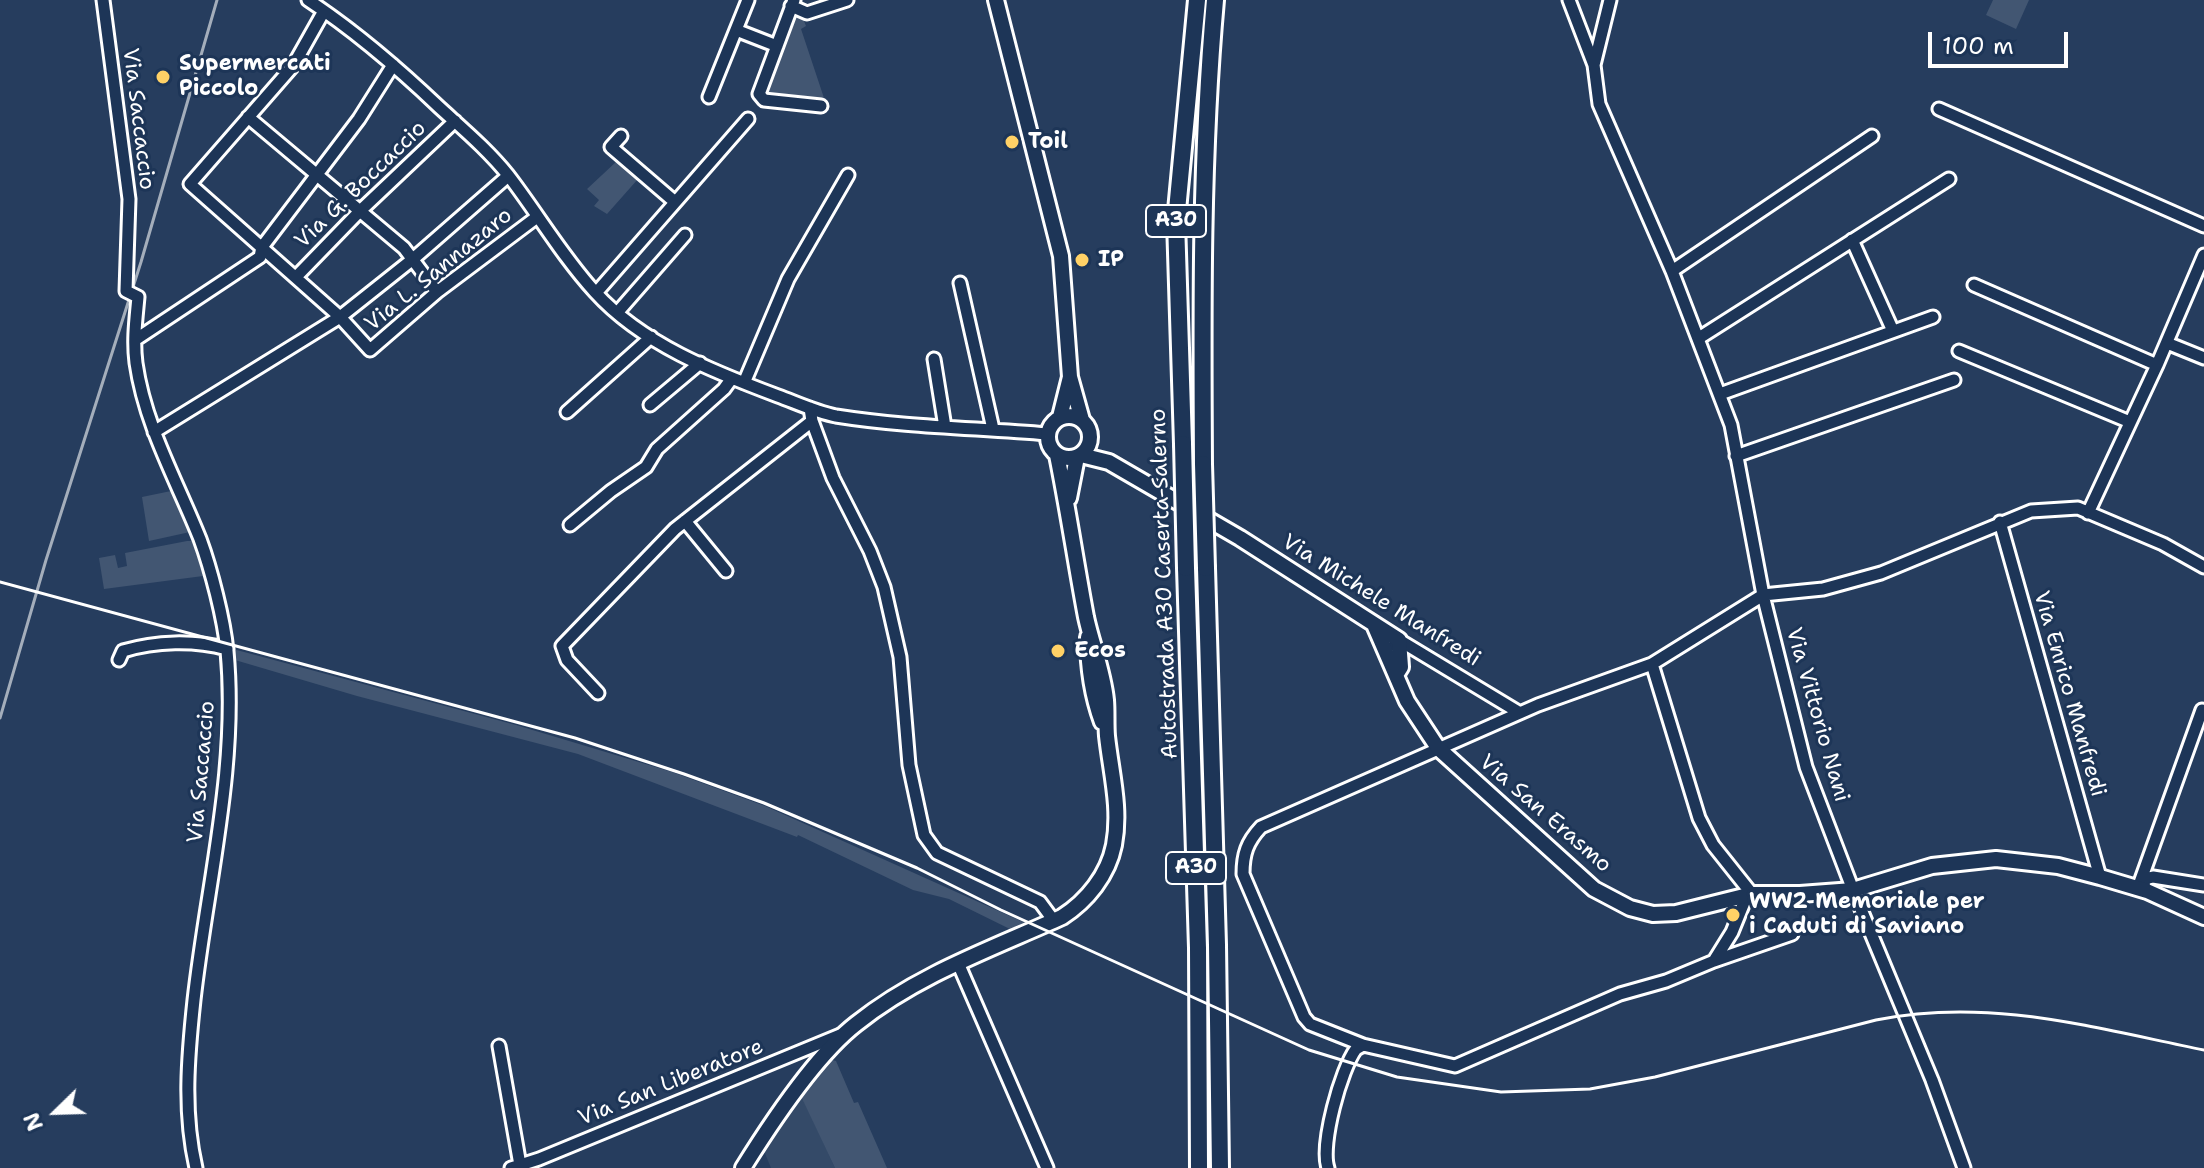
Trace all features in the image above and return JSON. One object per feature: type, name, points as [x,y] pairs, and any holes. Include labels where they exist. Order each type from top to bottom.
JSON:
[{"type":"highway","name":"Autostrada A30 Caserta-Salerno","points":[[1197,0],[1176,221],[1198,948],[1199,1168]]},
{"type":"highway","name":"Autostrada A30 Caserta-Salerno","points":[[1215,0],[1208,74],[1203,217],[1203,464],[1220,1168]]},
{"type":"main road","points":[[996,0],[1061,256],[1070,377],[1082,420],[1090,437],[1109,462]]},
{"type":"main road","points":[[1060,417],[1070,377]]},
{"type":"main road","points":[[1082,420],[1071,416],[1054,421],[1047,434],[1049,446],[1064,458],[1079,456],[1109,462]]},
{"type":"main road","points":[[1068,511],[1079,456],[1086,450],[1090,437]]},
{"type":"main road","points":[[743,1168],[790,1098],[846,1033],[906,988],[1058,919],[1088,897],[1100,879],[1113,849],[1116,798],[1100,660],[1088,624],[1057,455]]},
{"type":"main road","name":"Via Michele Manfredi","points":[[1109,462],[1220,526],[1399,640]]},
{"type":"main road","name":"Via San Erasmo","points":[[1375,627],[1398,671],[1407,701],[1438,748],[1594,889],[1630,908],[1653,914],[1676,913],[1750,895],[1853,890],[1932,866],[1996,859],[2058,866],[2100,877],[2143,889],[2204,917]]},
{"type":"main road","name":"Via San Erasmo","points":[[1398,671],[1399,640]]},
{"type":"street","name":"Via Saccaccio","points":[[103,0],[129,199],[126,291],[138,297],[135,340],[140,385],[154,432],[199,538],[227,649],[230,711],[227,768],[189,1046],[188,1121],[196,1168]]},
{"type":"street","points":[[308,0],[393,65],[482,146],[596,293],[617,313],[651,337],[811,414],[1047,434]]},
{"type":"street","points":[[709,97],[748,0]]},
{"type":"street","points":[[821,106],[760,98],[760,90],[792,3],[807,13],[847,0]]},
{"type":"street","points":[[1569,0],[1594,65]]},
{"type":"street","points":[[1594,65],[1610,0]]},
{"type":"street","points":[[324,11],[293,66],[248,117],[404,248],[437,292]]},
{"type":"street","points":[[736,30],[777,46]]},
{"type":"street","points":[[135,340],[260,257],[262,247],[359,119],[393,65]]},
{"type":"street","name":"Via Vittorio Nani","points":[[1594,65],[1599,104],[1607,127],[1672,271],[1731,425],[1763,595],[1806,767],[1932,1080],[1964,1168]]},
{"type":"street","points":[[1939,109],[2204,226]]},
{"type":"street","name":"Via L. Sannazaro","points":[[248,117],[190,184],[340,317],[370,350],[437,292],[537,217]]},
{"type":"street","points":[[596,293],[748,119]]},
{"type":"street","name":"Via G. Boccaccio","points":[[296,277],[455,121]]},
{"type":"street","points":[[621,136],[611,147],[675,202]]},
{"type":"street","points":[[1672,271],[1872,136]]},
{"type":"street","points":[[744,383],[788,279],[848,175]]},
{"type":"street","points":[[154,432],[340,317],[413,259],[508,176]]},
{"type":"street","points":[[1699,338],[1949,179]]},
{"type":"street","points":[[617,313],[685,235]]},
{"type":"street","points":[[1852,240],[1893,331]]},
{"type":"street","points":[[2083,511],[2157,365],[2204,255]]},
{"type":"street","points":[[960,283],[993,429]]},
{"type":"street","points":[[1974,285],[2157,365]]},
{"type":"street","points":[[1720,394],[1933,317]]},
{"type":"street","points":[[567,412],[651,337]]},
{"type":"street","points":[[2167,343],[2204,358]]},
{"type":"street","points":[[1959,351],[2130,422]]},
{"type":"street","points":[[934,359],[945,427]]},
{"type":"street","points":[[650,405],[700,363]]},
{"type":"street","points":[[570,525],[646,467],[657,449],[724,389],[732,378]]},
{"type":"street","points":[[1736,456],[1954,380]]},
{"type":"street","points":[[598,693],[567,660],[562,646],[685,521],[811,414]]},
{"type":"street","points":[[811,414],[833,478],[884,587],[900,657],[909,765],[924,835],[937,853],[1040,902],[1058,919]]},
{"type":"street","points":[[1792,934],[1666,981],[1620,994],[1455,1066],[1363,1045],[1310,1024],[1304,1017],[1243,874],[1243,860],[1248,841],[1261,827],[1520,713],[1652,664],[1763,595],[1823,589],[1881,573],[2031,511],[2083,511],[2163,544],[2204,567]]},
{"type":"street","points":[[685,521],[726,571]]},
{"type":"street","name":"Via Enrico Manfredi","points":[[2000,522],[2100,877]]},
{"type":"street","points":[[1389,655],[1399,640]]},
{"type":"street","name":"Via Michele Manfredi","points":[[1399,640],[1520,713]]},
{"type":"street","points":[[119,660],[123,651],[167,644],[194,642],[227,649]]},
{"type":"street","points":[[1398,671],[1424,655]]},
{"type":"street","points":[[1652,664],[1699,818],[1713,845],[1750,895],[1714,961]]},
{"type":"street","points":[[2143,889],[2202,710]]},
{"type":"street","points":[[2143,889],[2143,883],[2149,877],[2204,885]]},
{"type":"street","points":[[958,963],[1047,1168]]},
{"type":"street","name":"Via San Liberatore","points":[[522,1166],[846,1033]]},
{"type":"street","points":[[1325,1165],[1326,1137],[1343,1079],[1352,1055],[1363,1045]]},
{"type":"street","points":[[499,1046],[522,1166]]},
{"type":"shaded area","points":[[1993,0],[2029,0],[2016,29],[1986,15]]},
{"type":"shaded area","points":[[796,10],[801,13],[806,26],[801,29],[825,101],[764,95]]},
{"type":"shaded area","points":[[617,161],[638,179],[607,214],[594,206],[599,200],[587,189]]},
{"type":"shaded area","points":[[171,491],[190,532],[149,541],[142,497]]},
{"type":"shaded area","points":[[193,541],[203,576],[104,589],[99,558],[115,555],[118,568],[127,566],[125,553]]},
{"type":"shaded area","points":[[233,649],[516,725],[672,772],[765,806],[1032,926],[1018,933],[949,899],[913,890],[798,835],[578,754],[357,696],[235,660]]},
{"type":"shaded area","points":[[829,1059],[836,1061],[854,1103],[858,1102],[887,1168],[835,1168],[799,1092]]},
{"type":"shaded area","points":[[802,1096],[835,1168],[771,1168],[764,1151]]},
{"type":"waterway","points":[[0,718],[46,560],[141,262],[217,0]]},
{"type":"railway","points":[[0,582],[575,738],[684,774],[764,803],[917,868],[1001,910],[1309,1050],[1397,1077],[1501,1092],[1590,1089],[1655,1077],[1876,1020],[1960,1012],[2042,1018],[2204,1050]]},
{"type":"place","name":"Supermercati Piccolo","points":[[163,77]]},
{"type":"place","name":"Toil","points":[[1012,142]]},
{"type":"place","name":"IP","points":[[1082,260]]},
{"type":"place","name":"Ecos","points":[[1058,651]]},
{"type":"place","name":"WW2 Memoriale per i Caduti di Saviano","points":[[1733,915]]}]
